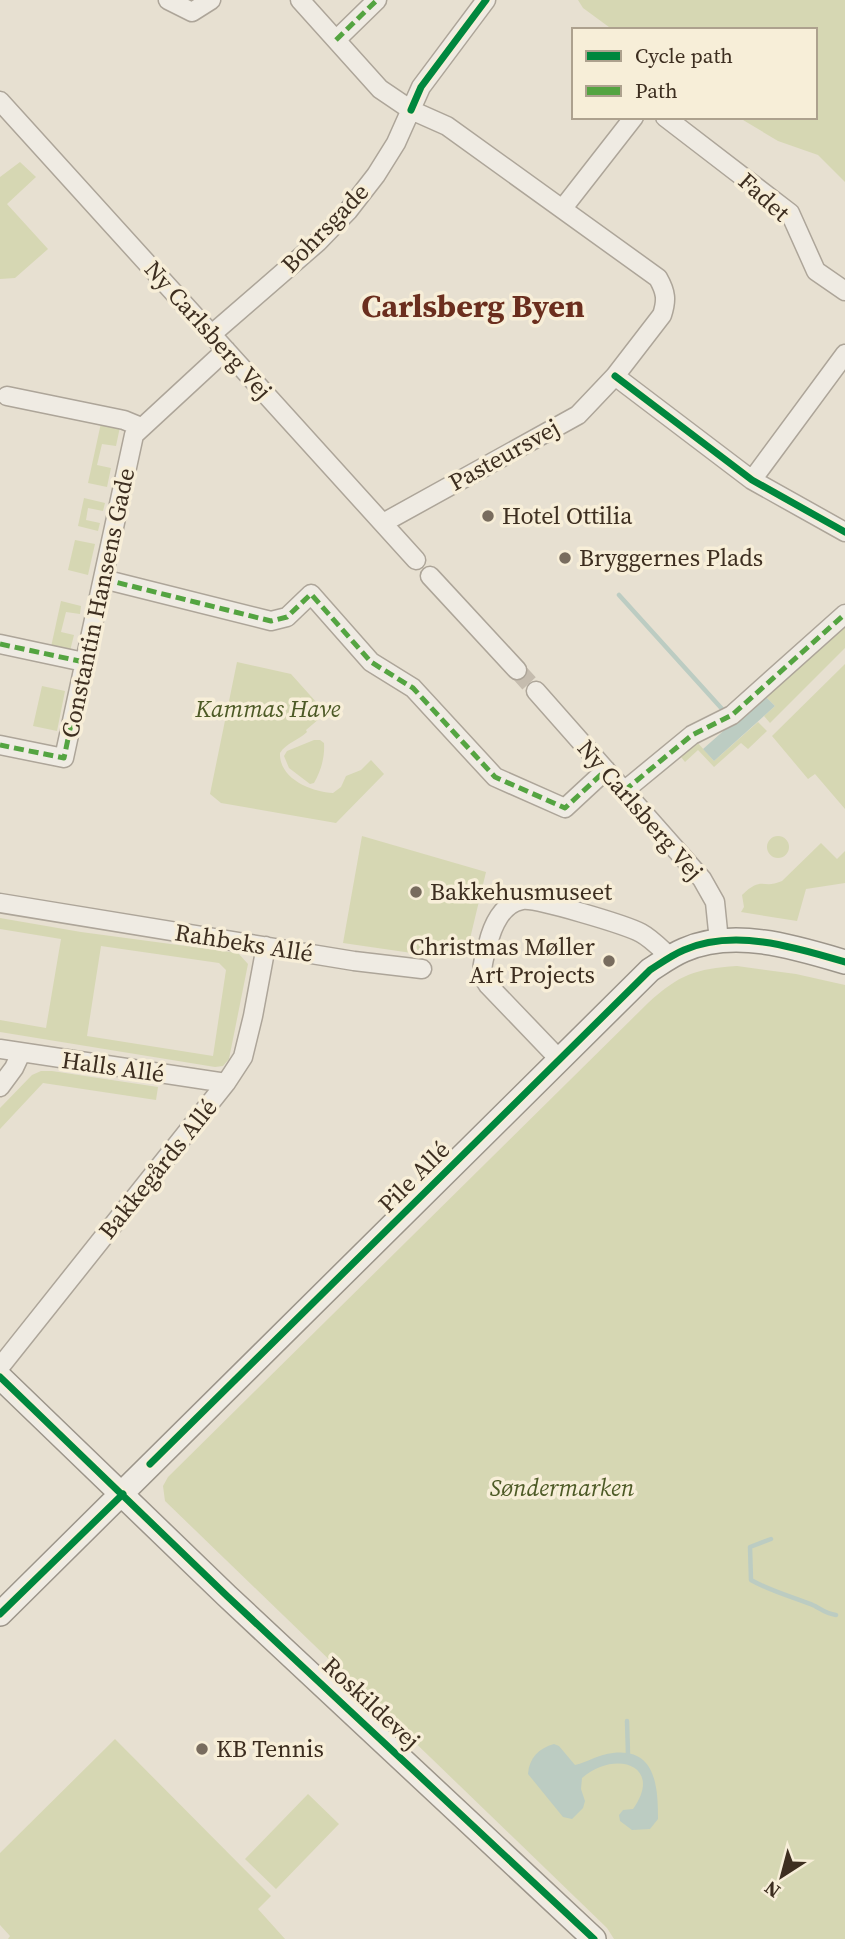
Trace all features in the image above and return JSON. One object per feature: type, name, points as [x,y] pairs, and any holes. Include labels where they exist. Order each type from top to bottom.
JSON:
[{"type":"street","points":[[169,0],[192,12],[211,0]]},
{"type":"street","points":[[300,0],[380,89],[411,110],[447,126],[563,208],[632,119]]},
{"type":"street","points":[[336,40],[377,0]]},
{"type":"street","name":"Bohrsgade","points":[[212,334],[318,242],[348,211],[383,164],[421,87],[486,0]]},
{"type":"street","name":"Ny Carlsberg Vej","points":[[0,101],[416,560]]},
{"type":"street","name":"Fadet","points":[[668,119],[790,214],[816,271],[845,291]]},
{"type":"street","name":"Pasteursvej","points":[[383,523],[578,415],[615,376],[662,314],[666,303],[665,290],[658,278],[563,208]]},
{"type":"street","name":"Constantin Hansens Gade","points":[[0,745],[64,758],[134,435],[226,350]]},
{"type":"street","points":[[752,480],[845,354]]},
{"type":"street","points":[[615,376],[752,480],[845,532]]},
{"type":"street","points":[[8,396],[124,420],[141,427]]},
{"type":"street","points":[[430,576],[517,670]]},
{"type":"street","points":[[103,579],[271,621],[287,617],[311,594],[372,662],[413,688],[495,777],[565,808],[606,770]]},
{"type":"street","points":[[624,791],[692,735],[732,715],[845,614]]},
{"type":"street","points":[[0,644],[84,662]]},
{"type":"street","name":"Ny Carlsberg Vej","points":[[536,691],[702,878],[715,902],[719,941]]},
{"type":"street","points":[[559,1059],[488,985],[483,976],[482,967],[493,928],[504,911],[522,900],[544,902],[636,931],[670,957]]},
{"type":"street","name":"Rahbeks Allé","points":[[0,903],[422,969]]},
{"type":"street","name":"Pile Allé","points":[[0,1614],[650,970],[697,945],[719,941],[758,942],[809,951],[845,962]]},
{"type":"street","name":"Bakkegårds Allé","points":[[0,1367],[226,1083],[243,1057],[266,946]]},
{"type":"street","name":"Halls Allé","points":[[0,1049],[226,1083]]},
{"type":"street","points":[[0,1087],[21,1053]]},
{"type":"street","name":"Roskildevej","points":[[0,1377],[227,1596],[594,1939]]},
{"type":"green space","points":[[578,0],[845,0],[845,182],[818,155],[778,141],[741,119],[817,119],[817,28],[610,28],[583,8]]},
{"type":"green space","points":[[20,162],[36,177],[7,204],[48,249],[15,278],[0,279],[0,177]]},
{"type":"green space","points":[[101,423],[120,427],[116,446],[102,444],[97,465],[111,468],[107,487],[88,483]]},
{"type":"green space","points":[[84,498],[105,503],[103,511],[88,508],[86,520],[100,523],[98,531],[78,526]]},
{"type":"green space","points":[[75,540],[95,544],[88,575],[68,570]]},
{"type":"green space","points":[[61,601],[81,606],[80,614],[66,612],[61,632],[74,635],[70,651],[51,647]]},
{"type":"green space","points":[[845,622],[845,648],[770,723],[764,716],[775,706],[764,695]]},
{"type":"green space","name":"Kammas Have","points":[[237,662],[291,674],[326,713],[280,753],[281,762],[291,777],[307,787],[333,793],[341,787],[346,776],[361,770],[371,760],[384,774],[336,823],[221,803],[210,794]]},
{"type":"green space","points":[[845,664],[845,809],[815,774],[808,779],[772,736]]},
{"type":"green space","points":[[42,686],[65,691],[57,731],[33,726]]},
{"type":"green space","points":[[758,722],[767,731],[748,749],[741,743],[714,767],[698,750],[685,762],[681,757],[697,742],[714,761]]},
{"type":"green space","points":[[314,740],[324,743],[324,753],[319,774],[314,783],[310,784],[289,768],[284,756],[287,751]]},
{"type":"green space","points":[[362,836],[486,872],[468,947],[453,959],[343,943]]},
{"type":"green space","points":[[778,836],[786,839],[789,847],[786,855],[778,858],[770,855],[767,847],[770,839]]},
{"type":"green space","points":[[821,843],[837,859],[845,851],[845,883],[806,889],[797,921],[741,912],[744,907],[742,895],[759,884],[782,881]]},
{"type":"green space","points":[[0,918],[238,953],[248,964],[229,1059],[223,1066],[215,1067],[0,1032],[0,1020],[46,1028],[61,939],[0,929]],"holes":[[[101,946],[219,963],[226,970],[213,1056],[87,1036]]]},
{"type":"green space","name":"Søndermarken","points":[[737,966],[796,974],[845,985],[845,1939],[614,1939],[607,1928],[165,1501],[163,1486],[168,1477],[648,1003],[679,979],[699,971]]},
{"type":"green space","points":[[41,1071],[158,1087],[156,1100],[43,1083],[0,1129],[0,1108],[32,1075]]},
{"type":"green space","points":[[115,1739],[271,1896],[258,1909],[285,1939],[8,1939],[10,1936],[0,1925],[0,1853]]},
{"type":"green space","points":[[308,1794],[339,1824],[276,1889],[245,1859]]},
{"type":"shaded area","points":[[764,695],[775,706],[714,761],[703,749]]},
{"type":"shaded area","points":[[554,1744],[559,1746],[575,1765],[613,1753],[627,1753],[646,1763],[655,1783],[658,1807],[658,1819],[650,1829],[632,1830],[620,1821],[619,1815],[623,1810],[633,1809],[641,1794],[643,1782],[632,1766],[621,1764],[595,1769],[582,1778],[581,1789],[585,1801],[583,1808],[572,1819],[563,1817],[528,1774],[530,1763],[536,1754]]},
{"type":"waterway","points":[[619,595],[723,710]]},
{"type":"waterway","points":[[771,1539],[750,1547],[751,1580],[836,1615]]},
{"type":"waterway","points":[[627,1721],[628,1754]]},
{"type":"tunnel","points":[[517,670],[536,691]]},
{"type":"marked path","points":[[336,40],[377,0]]},
{"type":"marked path","points":[[103,579],[271,621],[287,617],[311,594],[371,662],[413,688],[495,777],[565,808],[606,770]]},
{"type":"marked path","points":[[624,791],[692,735],[732,715],[845,614]]},
{"type":"marked path","points":[[0,644],[84,662],[64,758],[0,745]]},
{"type":"cycle path","points":[[411,110],[421,87],[486,0]]},
{"type":"cycle path","points":[[615,376],[752,480],[845,532]]},
{"type":"cycle path","points":[[150,1464],[650,970],[684,950],[723,940],[764,942],[845,962]]},
{"type":"cycle path","points":[[0,1377],[227,1596],[594,1939]]},
{"type":"cycle path","points":[[0,1614],[123,1494]]},
{"type":"place","name":"Hotel Ottilia","points":[[488,516]]},
{"type":"place","name":"Bryggernes Plads","points":[[565,558]]},
{"type":"place","name":"Bakkehusmuseet","points":[[416,892]]},
{"type":"place","name":"Christmas Møller Art Projects","points":[[609,961]]},
{"type":"place","name":"KB Tennis","points":[[202,1749]]},
{"type":"district","name":"Carlsberg Byen","points":[[473,306]]}]
